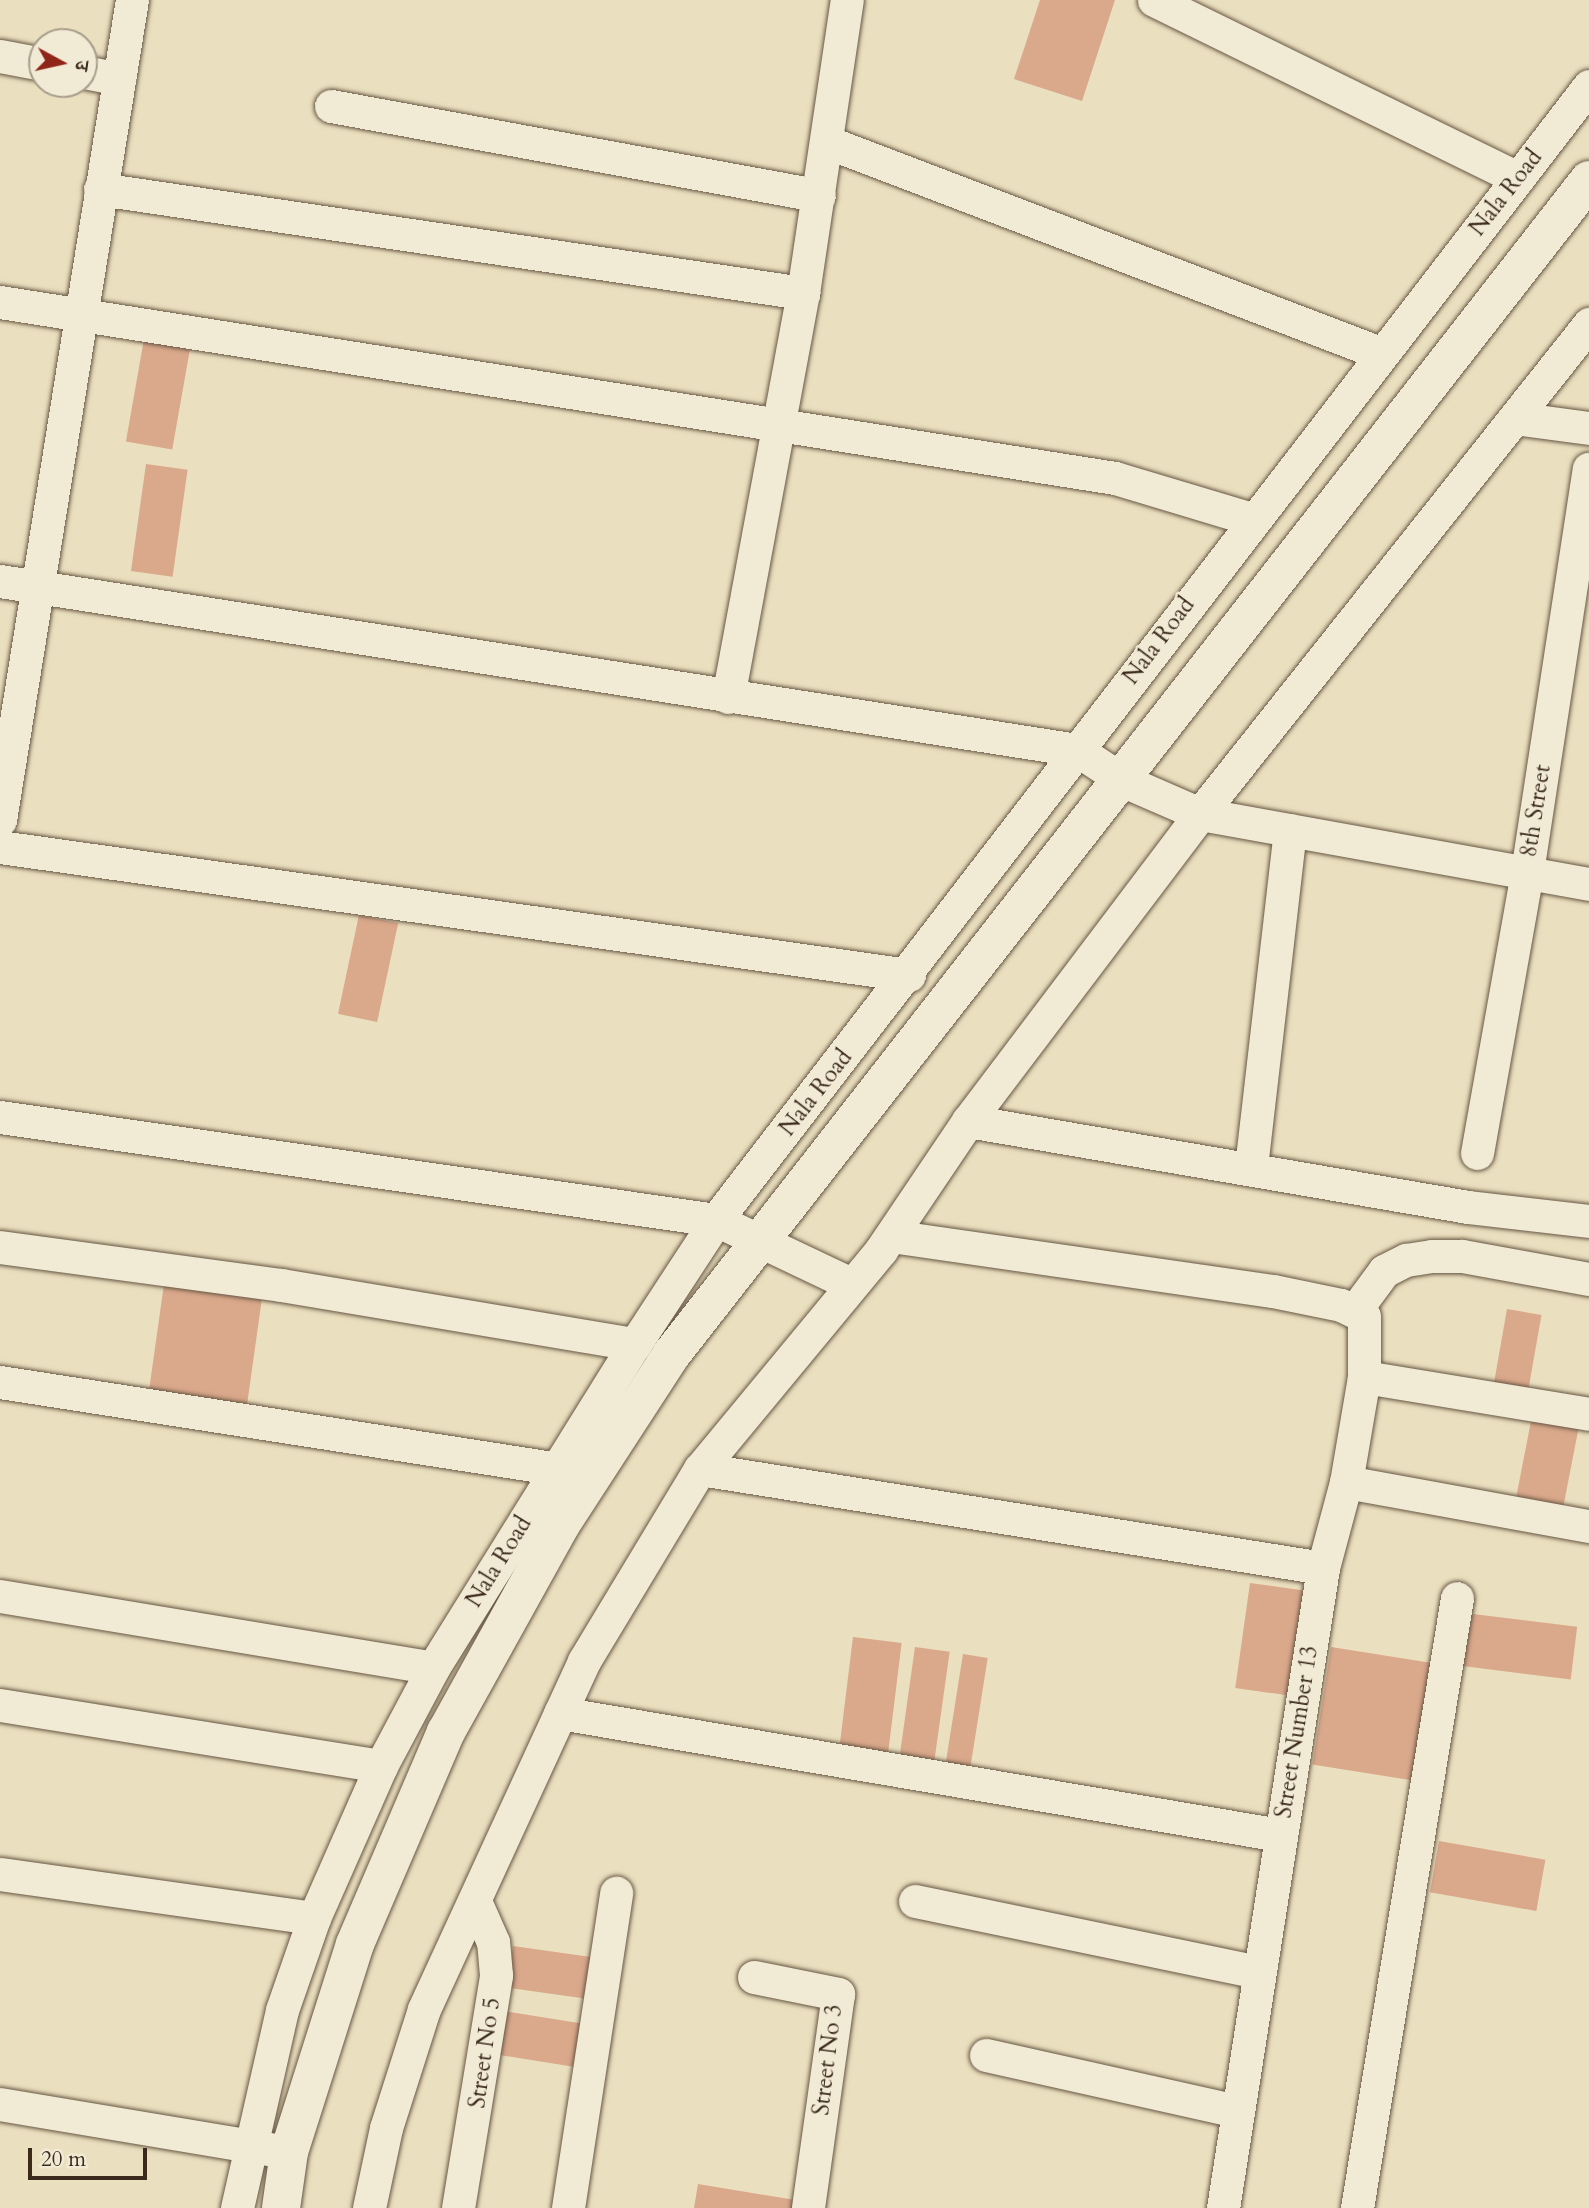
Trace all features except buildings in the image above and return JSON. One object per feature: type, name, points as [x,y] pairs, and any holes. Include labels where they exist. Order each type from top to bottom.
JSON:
[{"type":"street","points":[[0,820],[7,710],[36,587],[132,0]]},
{"type":"street","points":[[728,697],[803,293],[847,0]]},
{"type":"street","points":[[1154,0],[1518,178]]},
{"type":"street","points":[[0,55],[28,61]]},
{"type":"street","points":[[98,75],[119,79]]},
{"type":"street","name":"Nala Road","points":[[237,2208],[282,2010],[314,1918],[382,1766],[433,1668],[635,1344],[716,1220],[909,975],[1252,519],[1589,86]]},
{"type":"street","points":[[331,106],[819,196]]},
{"type":"street","points":[[827,142],[1380,353]]},
{"type":"street","points":[[281,2208],[289,2152],[355,1944],[446,1732],[567,1515],[671,1355],[1124,781],[1589,180]]},
{"type":"street","points":[[100,189],[803,293]]},
{"type":"street","points":[[0,302],[779,422],[1115,478],[1252,519]]},
{"type":"street","points":[[369,2208],[386,2128],[424,2009],[584,1661],[700,1468],[891,1236],[968,1121],[1200,814],[1589,324]]},
{"type":"street","points":[[1515,418],[1589,428]]},
{"type":"street","name":"8th Street","points":[[1477,1153],[1527,873],[1589,469]]},
{"type":"street","points":[[0,581],[1077,750],[1124,781],[1200,814],[1589,884]]},
{"type":"street","points":[[1251,1167],[1290,830]]},
{"type":"street","points":[[0,848],[909,975]]},
{"type":"street","points":[[0,1117],[716,1220],[851,1284]]},
{"type":"street","points":[[968,1121],[1251,1167],[1468,1207],[1589,1221]]},
{"type":"street","points":[[891,1236],[1273,1291],[1356,1309],[1384,1271],[1406,1260],[1462,1256],[1589,1279]]},
{"type":"street","points":[[0,1247],[281,1285],[635,1344]]},
{"type":"street","name":"Street Number 13","points":[[1223,2208],[1323,1568],[1346,1482],[1364,1377],[1367,1329],[1364,1316],[1356,1309]]},
{"type":"street","points":[[1364,1377],[1589,1414]]},
{"type":"street","points":[[0,1382],[559,1469]]},
{"type":"street","points":[[700,1468],[1323,1568]]},
{"type":"street","points":[[1346,1482],[1589,1526]]},
{"type":"street","points":[[0,1596],[433,1668]]},
{"type":"street","points":[[1357,2208],[1457,1598]]},
{"type":"street","points":[[0,1705],[382,1766]]},
{"type":"street","points":[[560,1713],[1280,1835]]},
{"type":"street","points":[[0,1874],[314,1918]]},
{"type":"street","points":[[568,2208],[616,1893]]},
{"type":"street","name":"Street No 5","points":[[458,2208],[496,1975],[493,1942],[475,1901]]},
{"type":"street","points":[[915,1901],[1259,1972]]},
{"type":"street","name":"Street No 3","points":[[754,1977],[838,1994],[808,2208]]},
{"type":"street","points":[[986,2055],[1237,2111]]},
{"type":"street","points":[[0,2104],[289,2152]]}]
